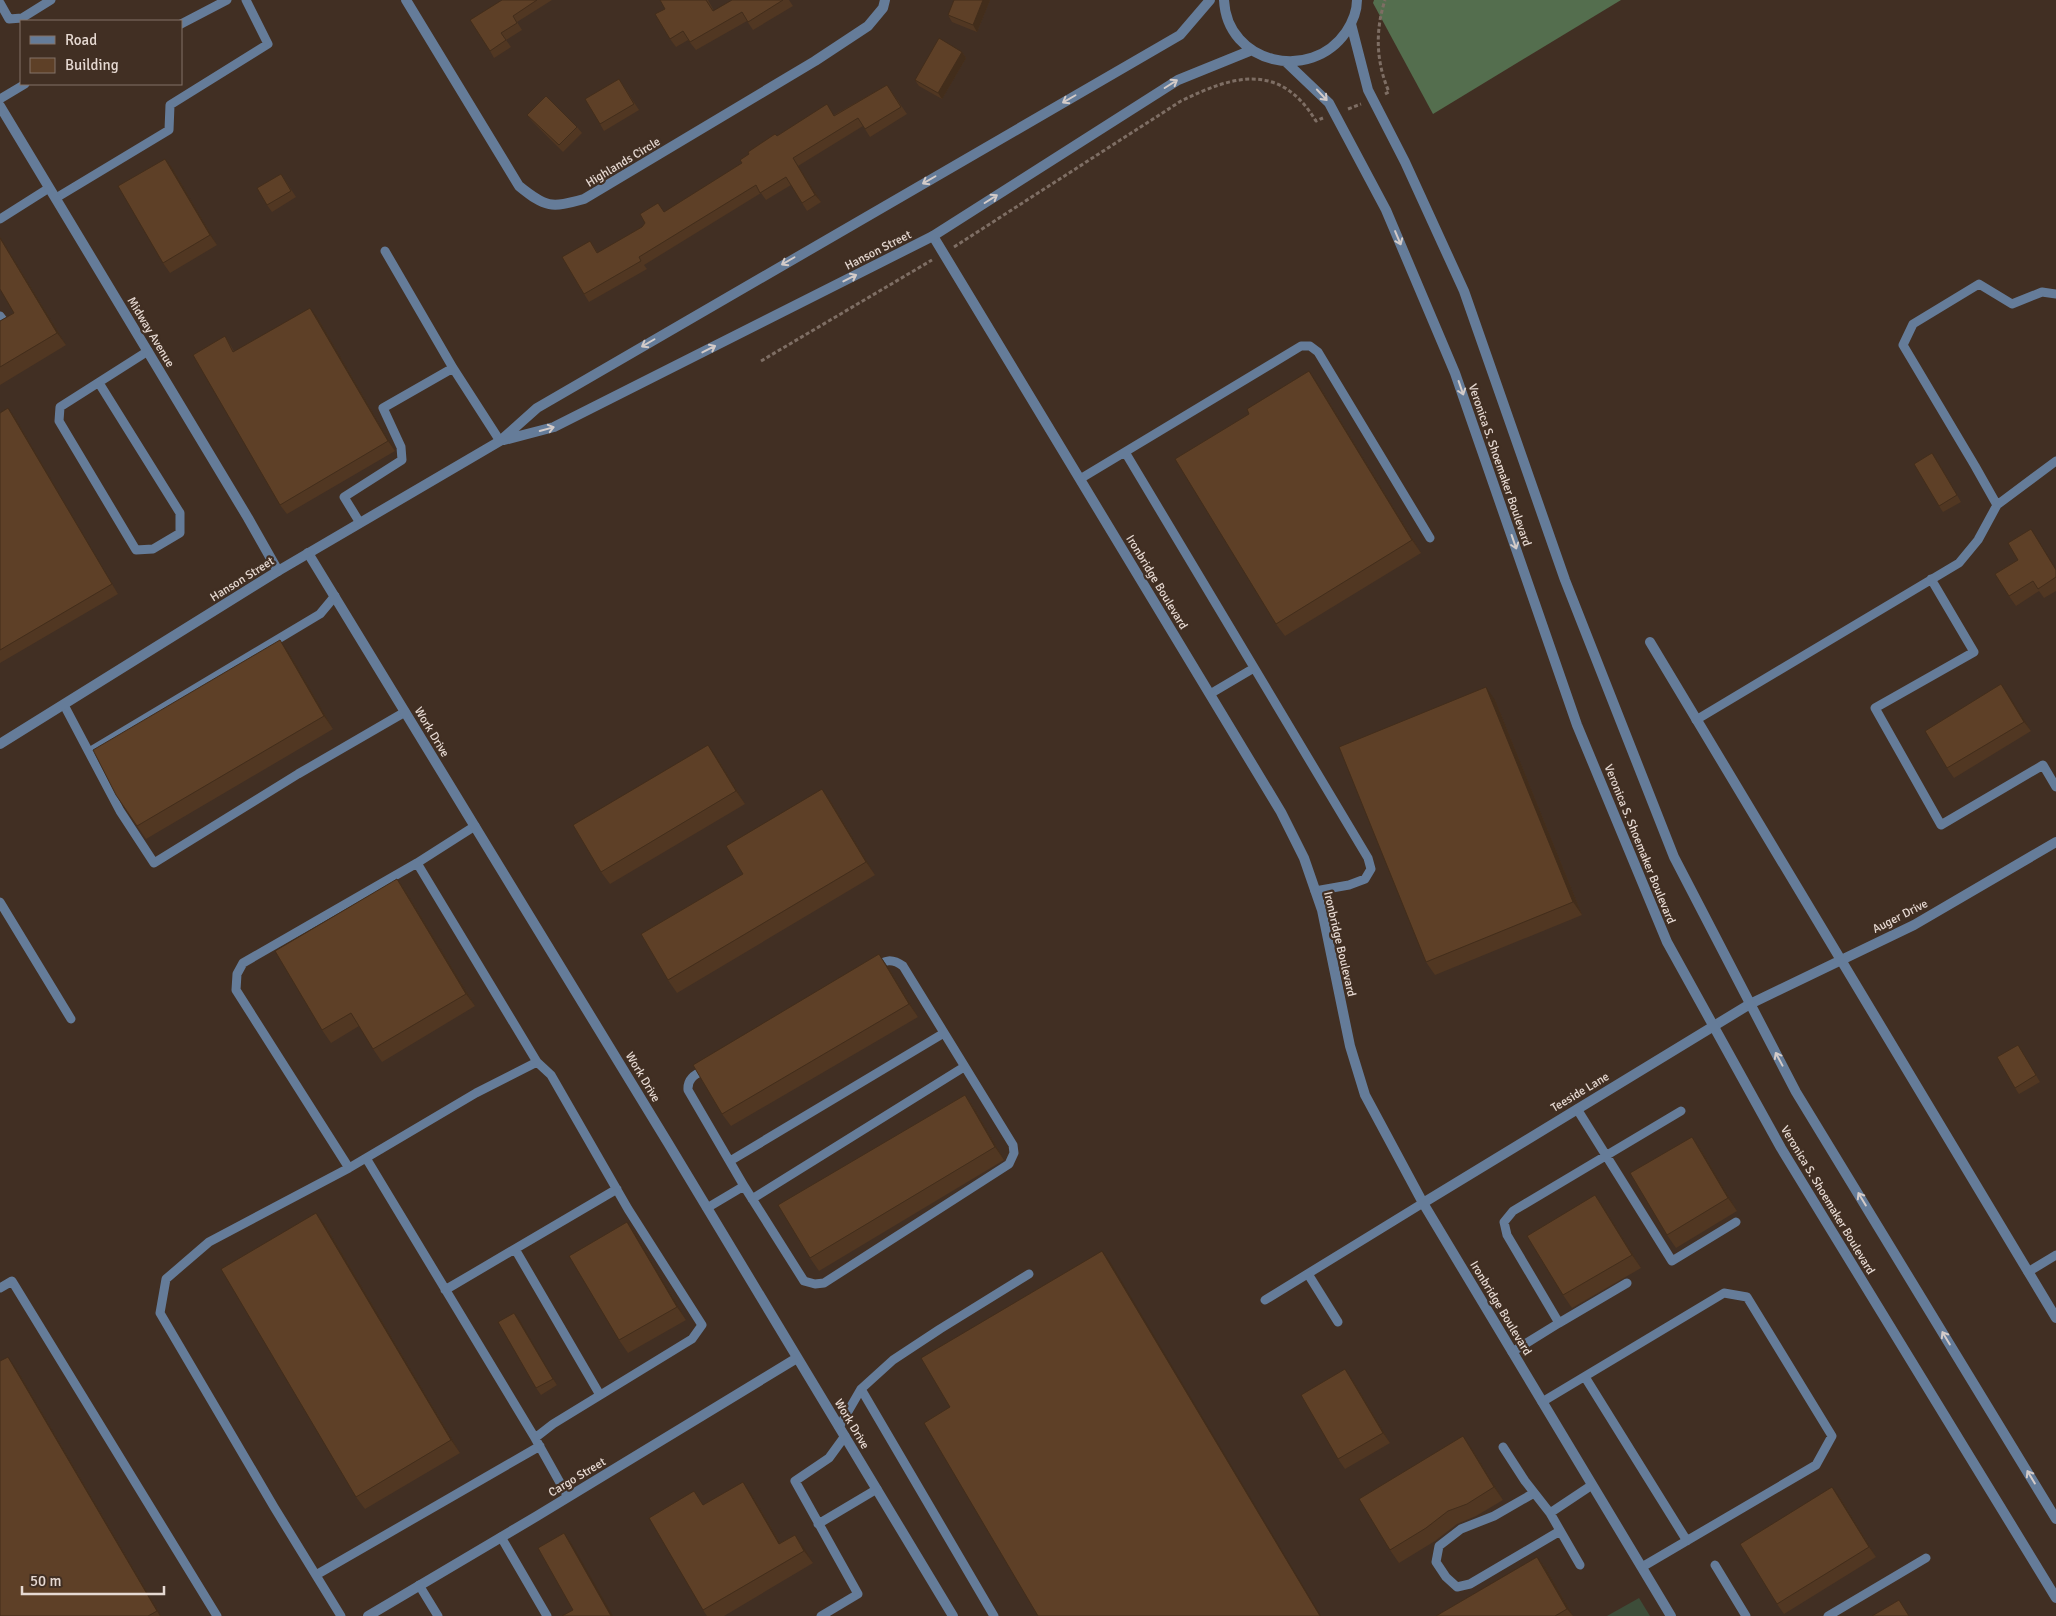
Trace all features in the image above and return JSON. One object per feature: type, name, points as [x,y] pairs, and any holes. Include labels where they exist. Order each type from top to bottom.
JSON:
[{"type":"street","name":"Highlands Circle","points":[[406,0],[519,186],[537,201],[559,206],[584,199],[815,61],[868,26],[883,8],[885,0]]},
{"type":"street","name":"Hanson Street","points":[[0,744],[278,571],[500,441],[537,408],[1180,35],[1210,0]]},
{"type":"street","points":[[1224,0],[1228,21],[1238,37],[1252,50],[1268,59],[1286,62],[1306,61],[1325,53],[1340,41],[1351,24],[1359,2]]},
{"type":"street","name":"Veronica S. Shoemaker Boulevard","points":[[1351,24],[1368,90],[1405,162],[1464,291],[1565,580],[1674,857],[1796,1092],[2056,1518]]},
{"type":"street","name":"Hanson Street","points":[[500,441],[554,427],[933,236],[1178,80],[1252,50]]},
{"type":"street","name":"Veronica S. Shoemaker Boulevard","points":[[1286,62],[1329,103],[1386,210],[1456,373],[1577,725],[1667,942],[1782,1148],[2056,1598]]},
{"type":"street","name":"Midway Avenue","points":[[0,106],[278,571]]},
{"type":"street","name":"Ironbridge Boulevard","points":[[933,236],[1281,812],[1304,858],[1322,910],[1350,1046],[1365,1095],[1423,1203],[1671,1616]]},
{"type":"street","name":"Work Drive","points":[[308,553],[953,1616]]},
{"type":"street","points":[[1650,642],[2056,1318]]},
{"type":"street","name":"Auger Drive","points":[[1750,1004],[1914,925],[2056,842]]},
{"type":"street","name":"Teeside Lane","points":[[1423,1203],[1750,1004]]},
{"type":"street","name":"Cargo Street","points":[[368,1616],[797,1358]]},
{"type":"lane","points":[[0,3],[9,19],[22,18],[51,0]]},
{"type":"lane","points":[[182,23],[227,0]]},
{"type":"lane","points":[[56,198],[169,130],[170,105],[268,44],[246,0]]},
{"type":"lane","points":[[0,99],[23,85]]},
{"type":"lane","points":[[0,219],[49,188]]},
{"type":"lane","points":[[385,251],[453,368],[500,441]]},
{"type":"lane","points":[[1997,506],[1903,345],[1913,324],[1979,284],[2012,304],[2042,292],[2056,294]]},
{"type":"lane","points":[[0,316],[3,320],[0,322]]},
{"type":"lane","points":[[1080,479],[1301,346],[1310,346],[1318,352],[1430,538]]},
{"type":"lane","points":[[99,383],[180,514],[180,533],[153,550],[136,550],[59,421],[60,407],[148,351]]},
{"type":"lane","points":[[360,523],[344,497],[402,460],[401,447],[384,408],[453,368]]},
{"type":"lane","points":[[1125,452],[1368,858],[1371,869],[1365,879],[1349,885],[1315,891]]},
{"type":"lane","points":[[1696,720],[1959,563],[1978,540],[1997,506],[2056,461]]},
{"type":"lane","points":[[1931,579],[1974,652],[1875,708],[1941,825],[2043,765],[2056,787]]},
{"type":"lane","points":[[89,752],[320,614],[335,596]]},
{"type":"lane","points":[[1210,694],[1254,668]]},
{"type":"lane","points":[[64,705],[120,810],[154,863],[298,774],[405,712]]},
{"type":"lane","points":[[349,1168],[236,990],[236,974],[243,963],[417,863],[475,826]]},
{"type":"lane","points":[[417,863],[537,1062],[551,1075],[617,1189],[702,1325],[692,1339],[553,1424],[535,1438]]},
{"type":"lane","points":[[0,902],[70,1019]]},
{"type":"lane","points":[[715,1062],[690,1078],[687,1084],[688,1090],[744,1186],[804,1281],[815,1284],[824,1283],[1009,1164],[1014,1153],[1013,1145],[902,966],[894,960],[884,961],[867,971]]},
{"type":"lane","points":[[730,1161],[944,1033]]},
{"type":"lane","points":[[341,1616],[160,1313],[166,1279],[209,1242],[349,1168],[476,1093],[537,1062]]},
{"type":"lane","points":[[752,1199],[964,1067]]},
{"type":"lane","points":[[1577,1109],[1672,1261],[1736,1222]]},
{"type":"lane","points":[[1560,1323],[1507,1236],[1504,1222],[1513,1211],[1681,1111]]},
{"type":"lane","points":[[366,1158],[540,1446],[568,1497]]},
{"type":"lane","points":[[706,1208],[744,1186]]},
{"type":"lane","points":[[445,1290],[617,1189]]},
{"type":"lane","points":[[1265,1300],[1423,1203]]},
{"type":"lane","points":[[515,1249],[600,1395]]},
{"type":"lane","points":[[2028,1272],[2056,1255]]},
{"type":"lane","points":[[821,1616],[858,1594],[795,1481],[829,1458],[861,1388],[893,1360],[940,1328],[1029,1274]]},
{"type":"lane","points":[[1308,1274],[1338,1322]]},
{"type":"lane","points":[[0,1288],[12,1280],[217,1616]]},
{"type":"lane","points":[[1512,1352],[1628,1283]]},
{"type":"lane","points":[[1542,1402],[1724,1293],[1747,1297],[1832,1436],[1816,1465],[1642,1567]]},
{"type":"lane","points":[[1585,1377],[1687,1541]]},
{"type":"lane","points":[[861,1388],[994,1616]]},
{"type":"lane","points":[[316,1575],[540,1446]]},
{"type":"lane","points":[[1503,1447],[1550,1513],[1580,1565]]},
{"type":"lane","points":[[1550,1513],[1592,1485]]},
{"type":"lane","points":[[818,1524],[877,1490]]},
{"type":"lane","points":[[1534,1493],[1494,1516],[1461,1529],[1440,1546],[1436,1562],[1446,1577],[1457,1586],[1470,1584],[1560,1531]]},
{"type":"lane","points":[[500,1537],[547,1616]]},
{"type":"lane","points":[[1828,1616],[1926,1558]]},
{"type":"lane","points":[[1715,1564],[1746,1616]]},
{"type":"lane","points":[[419,1586],[438,1616]]},
{"type":"path","points":[[1385,0],[1377,32],[1380,66],[1389,92],[1385,94]]},
{"type":"path","points":[[762,361],[944,253],[1181,101],[1219,84],[1254,79],[1284,86],[1296,95],[1316,121],[1321,119]]},
{"type":"path","points":[[1348,109],[1358,105]]},
{"type":"green space","points":[[1374,0],[1621,0],[1433,114],[1373,3]]},
{"type":"green space","points":[[1639,1598],[1650,1616],[1607,1616]]},
{"type":"building","points":[[502,0],[537,0],[513,16],[517,23],[501,33],[506,40],[490,51],[470,20]]},
{"type":"building","points":[[660,0],[706,0],[713,11],[732,0],[783,0],[748,22],[742,12],[690,42],[683,31],[670,39],[655,14],[665,9]]},
{"type":"building","points":[[954,0],[983,0],[973,25],[948,15]]},
{"type":"building","points":[[939,38],[962,52],[938,93],[915,80]]},
{"type":"building","points":[[619,79],[634,104],[600,124],[585,99]]},
{"type":"building","points":[[887,85],[901,107],[865,129],[858,118],[793,158],[815,195],[802,203],[786,177],[760,193],[756,185],[639,257],[641,261],[584,294],[562,257],[590,241],[597,253],[642,227],[645,223],[640,214],[658,203],[664,212],[742,163],[740,160],[749,154],[748,152],[775,134],[777,136],[827,104],[834,116]]},
{"type":"building","points":[[546,96],[577,127],[559,145],[527,115]]},
{"type":"building","points":[[165,159],[210,235],[163,263],[118,186]]},
{"type":"building","points":[[281,174],[291,191],[267,205],[257,188]]},
{"type":"building","points":[[0,238],[57,333],[0,367],[0,321],[14,313],[0,289]]},
{"type":"building","points":[[310,308],[388,441],[280,505],[193,355],[225,336],[233,352]]},
{"type":"building","points":[[1309,371],[1412,540],[1276,624],[1175,459],[1249,414],[1247,409]]},
{"type":"building","points":[[8,408],[112,584],[0,650],[0,413]]},
{"type":"building","points":[[1932,453],[1957,495],[1939,506],[1914,464]]},
{"type":"building","points":[[2031,529],[2056,570],[2056,577],[2038,589],[2033,581],[2009,596],[1995,574],[2018,560],[2008,543]]},
{"type":"building","points":[[280,640],[324,716],[137,826],[116,795],[93,750]]},
{"type":"building","points":[[2001,684],[2024,722],[1947,768],[1925,731]]},
{"type":"building","points":[[1486,687],[1573,902],[1426,962],[1339,747]]},
{"type":"building","points":[[708,745],[736,791],[601,872],[573,825]]},
{"type":"building","points":[[822,789],[866,862],[668,980],[641,934],[743,874],[726,846]]},
{"type":"building","points":[[397,879],[466,994],[373,1049],[351,1013],[322,1030],[275,951]]},
{"type":"building","points":[[879,954],[909,1004],[722,1114],[693,1065]]},
{"type":"building","points":[[2018,1045],[2036,1075],[2015,1088],[1997,1057]]},
{"type":"building","points":[[965,1095],[995,1147],[810,1258],[778,1205]]},
{"type":"building","points":[[1692,1137],[1728,1198],[1667,1235],[1630,1173]]},
{"type":"building","points":[[1595,1195],[1632,1255],[1563,1295],[1527,1236]]},
{"type":"building","points":[[316,1213],[451,1440],[356,1497],[221,1269]]},
{"type":"building","points":[[627,1222],[677,1307],[619,1340],[569,1256]]},
{"type":"building","points":[[1102,1251],[1320,1616],[1038,1616],[924,1423],[950,1407],[921,1358]]},
{"type":"building","points":[[514,1313],[553,1379],[536,1388],[498,1322]]},
{"type":"building","points":[[8,1357],[157,1611],[148,1616],[0,1616],[0,1361]]},
{"type":"building","points":[[1345,1369],[1383,1433],[1338,1459],[1301,1395]]},
{"type":"building","points":[[1463,1436],[1494,1487],[1467,1504],[1448,1511],[1426,1528],[1390,1550],[1359,1499]]},
{"type":"building","points":[[743,1482],[779,1544],[795,1535],[804,1551],[703,1610],[649,1518],[694,1491],[703,1505]]},
{"type":"building","points":[[1832,1487],[1869,1547],[1777,1604],[1740,1544]]},
{"type":"building","points":[[564,1533],[611,1616],[562,1616],[573,1610],[538,1548]]},
{"type":"building","points":[[1537,1557],[1567,1609],[1555,1616],[1436,1616]]},
{"type":"building","points":[[1899,1600],[1909,1616],[1872,1616]]}]
